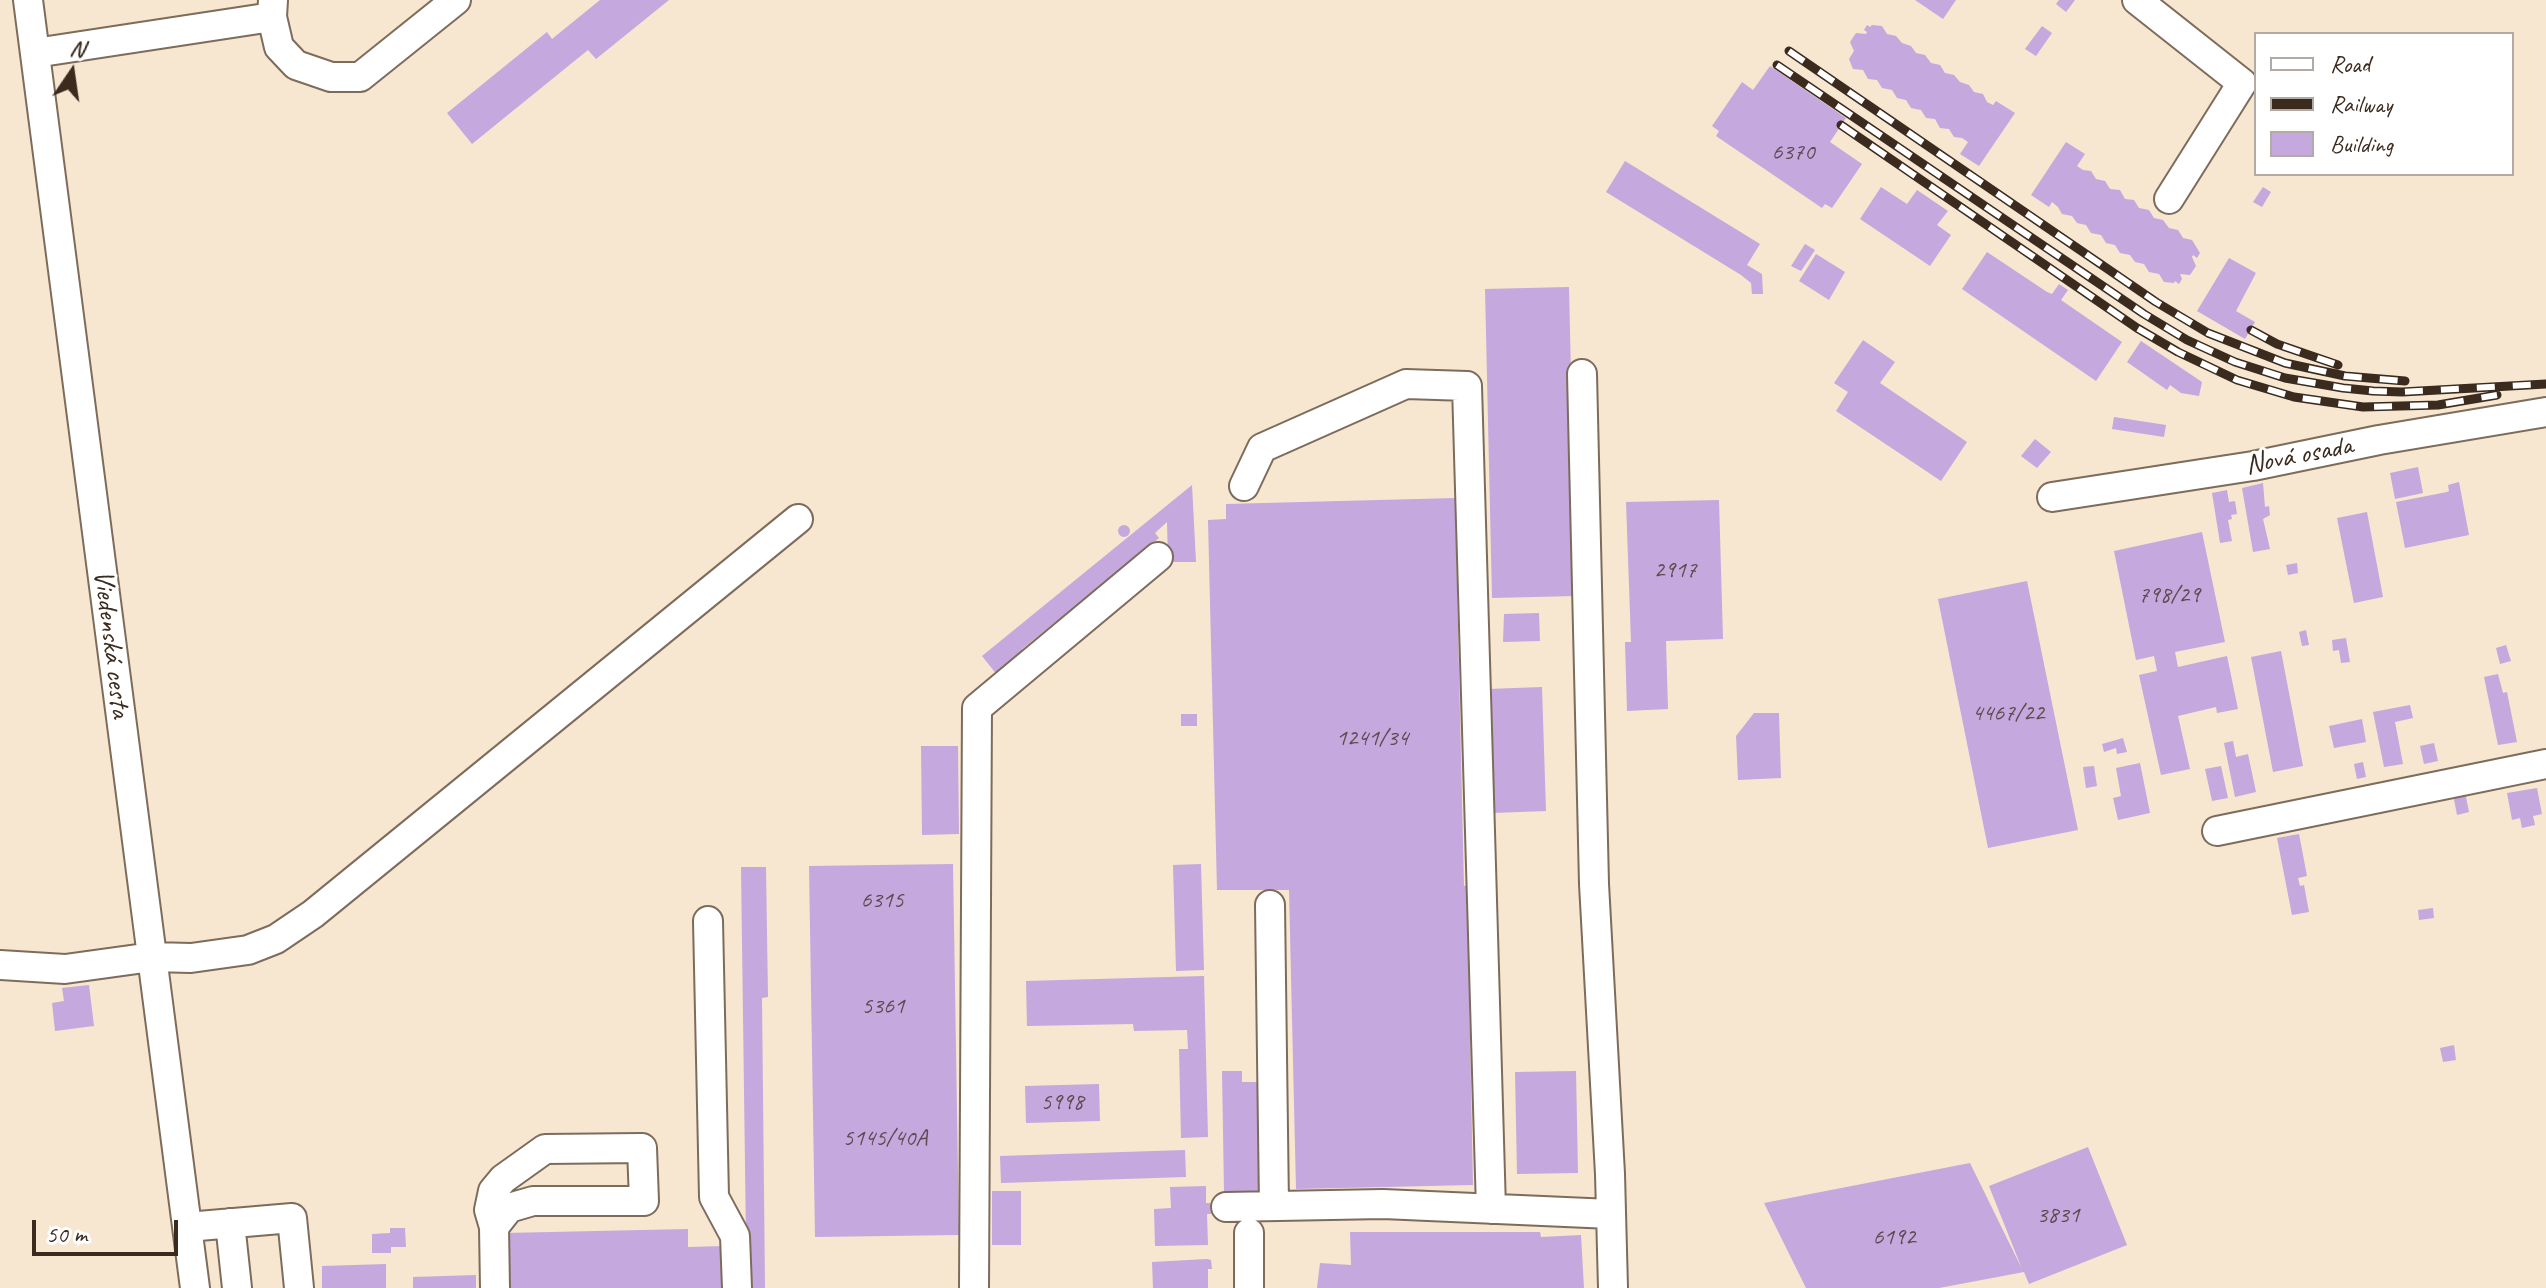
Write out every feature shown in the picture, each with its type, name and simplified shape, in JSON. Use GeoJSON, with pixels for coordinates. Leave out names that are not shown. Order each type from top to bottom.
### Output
{"type":"FeatureCollection","features":[{"type":"Feature","properties":{"kind":"street","name":"Viedenská cesta"},"geometry":{"type":"LineString","coordinates":[[28,0],[195,1288]]}},
{"type":"Feature","properties":{"kind":"street"},"geometry":{"type":"LineString","coordinates":[[35,53],[273,8],[279,47],[296,65],[331,77],[360,77],[456,0]]}},
{"type":"Feature","properties":{"kind":"street"},"geometry":{"type":"LineString","coordinates":[[2137,0],[2242,83],[2169,199]]}},
{"type":"Feature","properties":{"kind":"street"},"geometry":{"type":"LineString","coordinates":[[1582,374],[1594,884],[1613,1288]]}},
{"type":"Feature","properties":{"kind":"street"},"geometry":{"type":"LineString","coordinates":[[1244,486],[1262,448],[1406,384],[1467,386],[1491,1209]]}},
{"type":"Feature","properties":{"kind":"street","name":"Nová osada"},"geometry":{"type":"LineString","coordinates":[[2052,497],[2253,466],[2379,440],[2546,412]]}},
{"type":"Feature","properties":{"kind":"street"},"geometry":{"type":"LineString","coordinates":[[0,965],[65,969],[152,957],[191,958],[248,950],[276,939],[313,914],[798,519]]}},
{"type":"Feature","properties":{"kind":"street"},"geometry":{"type":"LineString","coordinates":[[974,1288],[977,708],[1158,557]]}},
{"type":"Feature","properties":{"kind":"street"},"geometry":{"type":"LineString","coordinates":[[2217,831],[2546,764]]}},
{"type":"Feature","properties":{"kind":"street"},"geometry":{"type":"LineString","coordinates":[[1270,905],[1274,1206]]}},
{"type":"Feature","properties":{"kind":"street"},"geometry":{"type":"LineString","coordinates":[[708,921],[714,1197],[735,1236],[737,1288]]}},
{"type":"Feature","properties":{"kind":"street"},"geometry":{"type":"LineString","coordinates":[[494,1227],[509,1208],[533,1201],[644,1201],[642,1148],[545,1149],[503,1179],[493,1191],[489,1210],[494,1227],[495,1288]]}},
{"type":"Feature","properties":{"kind":"street"},"geometry":{"type":"LineString","coordinates":[[1226,1207],[1383,1204],[1611,1214]]}},
{"type":"Feature","properties":{"kind":"street"},"geometry":{"type":"LineString","coordinates":[[187,1227],[292,1218],[299,1288]]}},
{"type":"Feature","properties":{"kind":"street"},"geometry":{"type":"LineString","coordinates":[[230,1223],[237,1288]]}},
{"type":"Feature","properties":{"kind":"street"},"geometry":{"type":"LineString","coordinates":[[1249,1233],[1249,1288]]}},
{"type":"Feature","properties":{"kind":"building"},"geometry":{"type":"Polygon","coordinates":[[[600,0],[669,0],[596,59],[588,50],[472,144],[447,113],[547,32],[552,39],[600,0]]]}},
{"type":"Feature","properties":{"kind":"building"},"geometry":{"type":"Polygon","coordinates":[[[1915,0],[1956,0],[1943,19],[1915,0]]]}},
{"type":"Feature","properties":{"kind":"building"},"geometry":{"type":"Polygon","coordinates":[[[2059,0],[2075,0],[2066,12],[2056,4],[2059,0]]]}},
{"type":"Feature","properties":{"kind":"building"},"geometry":{"type":"Polygon","coordinates":[[[1867,25],[1882,26],[1887,34],[1896,36],[1916,53],[1925,55],[1931,63],[1940,65],[1945,73],[1954,75],[1974,92],[1983,94],[1987,102],[1993,105],[1996,101],[2015,113],[1979,166],[1960,154],[1968,142],[1954,137],[1949,129],[1940,128],[1935,119],[1926,118],[1921,110],[1911,108],[1892,90],[1882,88],[1877,80],[1868,79],[1863,70],[1853,69],[1849,59],[1854,51],[1850,42],[1856,33],[1866,34],[1864,30],[1867,25]]]}},
{"type":"Feature","properties":{"kind":"building"},"geometry":{"type":"Polygon","coordinates":[[[2042,26],[2052,33],[2036,56],[2025,49],[2042,26]]]}},
{"type":"Feature","properties":{"kind":"building"},"geometry":{"type":"Polygon","coordinates":[[[1770,66],[1846,118],[1830,142],[1862,164],[1832,208],[1825,204],[1822,208],[1716,136],[1719,131],[1712,126],[1742,82],[1753,90],[1770,66]]]}},
{"type":"Feature","properties":{"kind":"building"},"geometry":{"type":"Polygon","coordinates":[[[2066,142],[2085,154],[2077,166],[2091,171],[2110,189],[2120,190],[2125,199],[2134,200],[2139,208],[2149,210],[2154,218],[2178,230],[2183,238],[2192,240],[2200,253],[2197,258],[2192,257],[2196,266],[2190,275],[2180,274],[2182,279],[2179,284],[2175,281],[2164,282],[2159,274],[2149,272],[2144,264],[2120,253],[2115,245],[2106,243],[2101,235],[2091,233],[2086,225],[2062,214],[2052,202],[2049,207],[2031,195],[2066,142]]]}},
{"type":"Feature","properties":{"kind":"building"},"geometry":{"type":"Polygon","coordinates":[[[1625,161],[1760,244],[1747,265],[1762,274],[1763,294],[1752,294],[1751,283],[1741,275],[1606,192],[1625,161]]]}},
{"type":"Feature","properties":{"kind":"building"},"geometry":{"type":"Polygon","coordinates":[[[1881,187],[1907,204],[1917,190],[1948,211],[1937,225],[1951,235],[1930,266],[1860,219],[1881,187]]]}},
{"type":"Feature","properties":{"kind":"building"},"geometry":{"type":"Polygon","coordinates":[[[2263,187],[2271,192],[2262,207],[2253,202],[2263,187]]]}},
{"type":"Feature","properties":{"kind":"building"},"geometry":{"type":"Polygon","coordinates":[[[1805,244],[1815,250],[1801,271],[1791,266],[1805,244]]]}},
{"type":"Feature","properties":{"kind":"building"},"geometry":{"type":"Polygon","coordinates":[[[1987,252],[2047,292],[2052,294],[2059,284],[2068,290],[2061,300],[2122,342],[2096,381],[1962,289],[1987,252]]]}},
{"type":"Feature","properties":{"kind":"building"},"geometry":{"type":"Polygon","coordinates":[[[1816,254],[1845,272],[1829,300],[1799,281],[1816,254]]]}},
{"type":"Feature","properties":{"kind":"building"},"geometry":{"type":"Polygon","coordinates":[[[2229,258],[2256,273],[2236,311],[2255,322],[2245,339],[2197,311],[2229,258]]]}},
{"type":"Feature","properties":{"kind":"building"},"geometry":{"type":"Polygon","coordinates":[[[1569,287],[1576,596],[1492,598],[1485,289],[1569,287]]]}},
{"type":"Feature","properties":{"kind":"building"},"geometry":{"type":"Polygon","coordinates":[[[1863,340],[1895,362],[1880,383],[1967,442],[1941,481],[1836,411],[1848,392],[1834,383],[1863,340]]]}},
{"type":"Feature","properties":{"kind":"building"},"geometry":{"type":"Polygon","coordinates":[[[2141,341],[2202,382],[2199,396],[2181,393],[2170,385],[2167,390],[2127,362],[2141,341]]]}},
{"type":"Feature","properties":{"kind":"building"},"geometry":{"type":"Polygon","coordinates":[[[2114,417],[2166,425],[2164,437],[2112,429],[2114,417]]]}},
{"type":"Feature","properties":{"kind":"building"},"geometry":{"type":"Polygon","coordinates":[[[2035,439],[2051,452],[2037,468],[2021,456],[2035,439]]]}},
{"type":"Feature","properties":{"kind":"building"},"geometry":{"type":"Polygon","coordinates":[[[2418,467],[2423,493],[2395,499],[2390,473],[2418,467]]]}},
{"type":"Feature","properties":{"kind":"building"},"geometry":{"type":"Polygon","coordinates":[[[2459,482],[2469,535],[2405,548],[2396,502],[2447,492],[2448,485],[2459,482]]]}},
{"type":"Feature","properties":{"kind":"building"},"geometry":{"type":"Polygon","coordinates":[[[2263,483],[2265,507],[2269,506],[2270,515],[2263,519],[2270,549],[2253,552],[2242,488],[2263,483]]]}},
{"type":"Feature","properties":{"kind":"building"},"geometry":{"type":"Polygon","coordinates":[[[1192,485],[1196,562],[1168,562],[1167,522],[1155,533],[1159,538],[1022,649],[1026,654],[998,676],[982,656],[1192,485]]]}},
{"type":"Feature","properties":{"kind":"building"},"geometry":{"type":"Polygon","coordinates":[[[2227,490],[2229,502],[2235,501],[2237,514],[2231,515],[2232,519],[2228,520],[2232,541],[2220,543],[2212,493],[2227,490]]]}},
{"type":"Feature","properties":{"kind":"building"},"geometry":{"type":"Polygon","coordinates":[[[1455,498],[1473,1185],[1296,1189],[1289,890],[1217,890],[1208,520],[1226,519],[1226,504],[1455,498]]]}},
{"type":"Feature","properties":{"kind":"building"},"geometry":{"type":"Polygon","coordinates":[[[1719,500],[1723,639],[1666,641],[1668,709],[1627,711],[1625,642],[1631,642],[1626,502],[1719,500]]]}},
{"type":"Feature","properties":{"kind":"building"},"geometry":{"type":"Polygon","coordinates":[[[2367,512],[2383,597],[2354,603],[2337,518],[2367,512]]]}},
{"type":"Feature","properties":{"kind":"building"},"geometry":{"type":"Polygon","coordinates":[[[1119,526],[1129,526],[1129,536],[1119,536],[1119,526]]]}},
{"type":"Feature","properties":{"kind":"building"},"geometry":{"type":"Polygon","coordinates":[[[2202,532],[2225,642],[2175,652],[2178,667],[2227,656],[2238,709],[2217,713],[2216,707],[2178,716],[2190,769],[2161,775],[2139,675],[2157,671],[2154,656],[2136,660],[2114,551],[2202,532]]]}},
{"type":"Feature","properties":{"kind":"building"},"geometry":{"type":"Polygon","coordinates":[[[2297,563],[2298,573],[2288,575],[2286,565],[2297,563]]]}},
{"type":"Feature","properties":{"kind":"building"},"geometry":{"type":"Polygon","coordinates":[[[2027,581],[2078,830],[1988,848],[1938,599],[2027,581]]]}},
{"type":"Feature","properties":{"kind":"building"},"geometry":{"type":"Polygon","coordinates":[[[1539,613],[1540,641],[1503,642],[1504,614],[1539,613]]]}},
{"type":"Feature","properties":{"kind":"building"},"geometry":{"type":"Polygon","coordinates":[[[2306,630],[2309,645],[2302,646],[2299,632],[2306,630]]]}},
{"type":"Feature","properties":{"kind":"building"},"geometry":{"type":"Polygon","coordinates":[[[2346,638],[2350,662],[2341,663],[2339,650],[2333,651],[2332,640],[2346,638]]]}},
{"type":"Feature","properties":{"kind":"building"},"geometry":{"type":"Polygon","coordinates":[[[2506,645],[2511,661],[2500,664],[2496,648],[2506,645]]]}},
{"type":"Feature","properties":{"kind":"building"},"geometry":{"type":"Polygon","coordinates":[[[2281,651],[2303,766],[2273,772],[2251,657],[2281,651]]]}},
{"type":"Feature","properties":{"kind":"building"},"geometry":{"type":"Polygon","coordinates":[[[2498,674],[2503,693],[2507,692],[2517,742],[2498,745],[2484,677],[2498,674]]]}},
{"type":"Feature","properties":{"kind":"building"},"geometry":{"type":"Polygon","coordinates":[[[1542,687],[1546,811],[1493,813],[1488,689],[1542,687]]]}},
{"type":"Feature","properties":{"kind":"building"},"geometry":{"type":"Polygon","coordinates":[[[2410,705],[2413,718],[2395,722],[2403,764],[2384,767],[2373,712],[2410,705]]]}},
{"type":"Feature","properties":{"kind":"building"},"geometry":{"type":"Polygon","coordinates":[[[1754,713],[1779,713],[1781,778],[1738,780],[1736,736],[1754,713]]]}},
{"type":"Feature","properties":{"kind":"building"},"geometry":{"type":"Polygon","coordinates":[[[1181,714],[1197,714],[1197,726],[1181,726],[1181,714]]]}},
{"type":"Feature","properties":{"kind":"building"},"geometry":{"type":"Polygon","coordinates":[[[2362,719],[2366,742],[2334,748],[2329,726],[2362,719]]]}},
{"type":"Feature","properties":{"kind":"building"},"geometry":{"type":"Polygon","coordinates":[[[2123,738],[2127,752],[2117,754],[2116,748],[2104,752],[2102,744],[2123,738]]]}},
{"type":"Feature","properties":{"kind":"building"},"geometry":{"type":"Polygon","coordinates":[[[2233,741],[2236,757],[2248,754],[2256,792],[2235,797],[2224,743],[2233,741]]]}},
{"type":"Feature","properties":{"kind":"building"},"geometry":{"type":"Polygon","coordinates":[[[2434,743],[2438,761],[2424,764],[2420,746],[2434,743]]]}},
{"type":"Feature","properties":{"kind":"building"},"geometry":{"type":"Polygon","coordinates":[[[921,746],[958,746],[959,834],[922,835],[921,746]]]}},
{"type":"Feature","properties":{"kind":"building"},"geometry":{"type":"Polygon","coordinates":[[[2363,762],[2366,777],[2357,779],[2354,764],[2363,762]]]}},
{"type":"Feature","properties":{"kind":"building"},"geometry":{"type":"Polygon","coordinates":[[[2140,763],[2150,813],[2118,820],[2113,798],[2121,796],[2116,768],[2140,763]]]}},
{"type":"Feature","properties":{"kind":"building"},"geometry":{"type":"Polygon","coordinates":[[[2094,766],[2097,786],[2086,788],[2083,767],[2094,766]]]}},
{"type":"Feature","properties":{"kind":"building"},"geometry":{"type":"Polygon","coordinates":[[[2221,766],[2228,798],[2212,801],[2205,769],[2221,766]]]}},
{"type":"Feature","properties":{"kind":"building"},"geometry":{"type":"Polygon","coordinates":[[[2537,788],[2542,814],[2533,816],[2535,825],[2522,828],[2520,818],[2512,820],[2507,793],[2537,788]]]}},
{"type":"Feature","properties":{"kind":"building"},"geometry":{"type":"Polygon","coordinates":[[[2465,792],[2469,812],[2457,815],[2453,794],[2465,792]]]}},
{"type":"Feature","properties":{"kind":"building"},"geometry":{"type":"Polygon","coordinates":[[[2299,834],[2307,876],[2298,878],[2300,886],[2304,885],[2309,912],[2292,915],[2277,838],[2299,834]]]}},
{"type":"Feature","properties":{"kind":"building"},"geometry":{"type":"Polygon","coordinates":[[[953,864],[959,1235],[815,1237],[809,866],[953,864]]]}},
{"type":"Feature","properties":{"kind":"building"},"geometry":{"type":"Polygon","coordinates":[[[1201,864],[1204,970],[1176,971],[1173,865],[1201,864]]]}},
{"type":"Feature","properties":{"kind":"building"},"geometry":{"type":"Polygon","coordinates":[[[741,867],[766,867],[768,997],[762,998],[765,1288],[744,1288],[741,867]]]}},
{"type":"Feature","properties":{"kind":"building"},"geometry":{"type":"Polygon","coordinates":[[[2433,908],[2434,918],[2419,920],[2418,910],[2433,908]]]}},
{"type":"Feature","properties":{"kind":"building"},"geometry":{"type":"Polygon","coordinates":[[[1204,976],[1208,1137],[1181,1138],[1179,1049],[1188,1049],[1187,1030],[1134,1031],[1133,1024],[1027,1026],[1026,981],[1204,976]]]}},
{"type":"Feature","properties":{"kind":"building"},"geometry":{"type":"Polygon","coordinates":[[[89,985],[94,1026],[55,1031],[52,1003],[64,1001],[62,988],[89,985]]]}},
{"type":"Feature","properties":{"kind":"building"},"geometry":{"type":"Polygon","coordinates":[[[2454,1045],[2456,1060],[2443,1062],[2440,1048],[2454,1045]]]}},
{"type":"Feature","properties":{"kind":"building"},"geometry":{"type":"Polygon","coordinates":[[[1222,1071],[1242,1071],[1242,1082],[1258,1082],[1260,1191],[1224,1192],[1222,1071]]]}},
{"type":"Feature","properties":{"kind":"building"},"geometry":{"type":"Polygon","coordinates":[[[1576,1071],[1578,1173],[1517,1174],[1515,1072],[1576,1071]]]}},
{"type":"Feature","properties":{"kind":"building"},"geometry":{"type":"Polygon","coordinates":[[[1099,1084],[1100,1121],[1026,1123],[1025,1086],[1099,1084]]]}},
{"type":"Feature","properties":{"kind":"building"},"geometry":{"type":"Polygon","coordinates":[[[2088,1147],[2127,1245],[2029,1284],[2024,1272],[1939,1288],[1806,1288],[1764,1203],[1970,1163],[2022,1269],[1989,1186],[2088,1147]]]}},
{"type":"Feature","properties":{"kind":"building"},"geometry":{"type":"Polygon","coordinates":[[[1185,1150],[1186,1177],[1001,1183],[1000,1156],[1185,1150]]]}},
{"type":"Feature","properties":{"kind":"building"},"geometry":{"type":"Polygon","coordinates":[[[1206,1186],[1206,1203],[1210,1203],[1211,1214],[1207,1214],[1208,1245],[1155,1246],[1154,1209],[1171,1208],[1170,1187],[1206,1186]]]}},
{"type":"Feature","properties":{"kind":"building"},"geometry":{"type":"Polygon","coordinates":[[[992,1191],[1021,1191],[1021,1245],[992,1245],[992,1191]]]}},
{"type":"Feature","properties":{"kind":"building"},"geometry":{"type":"Polygon","coordinates":[[[390,1228],[405,1228],[406,1247],[391,1247],[391,1253],[372,1253],[372,1234],[390,1233],[390,1228]]]}},
{"type":"Feature","properties":{"kind":"building"},"geometry":{"type":"Polygon","coordinates":[[[688,1229],[688,1247],[724,1246],[725,1288],[506,1288],[505,1233],[688,1229]]]}},
{"type":"Feature","properties":{"kind":"building"},"geometry":{"type":"Polygon","coordinates":[[[1350,1232],[1540,1232],[1541,1237],[1581,1235],[1584,1288],[1317,1288],[1320,1263],[1351,1265],[1350,1232]]]}},
{"type":"Feature","properties":{"kind":"building"},"geometry":{"type":"Polygon","coordinates":[[[1211,1260],[1212,1269],[1208,1269],[1208,1288],[1153,1288],[1152,1262],[1211,1260]]]}},
{"type":"Feature","properties":{"kind":"building"},"geometry":{"type":"Polygon","coordinates":[[[386,1264],[386,1288],[322,1288],[322,1266],[386,1264]]]}},
{"type":"Feature","properties":{"kind":"building"},"geometry":{"type":"Polygon","coordinates":[[[476,1275],[476,1288],[413,1288],[413,1277],[476,1275]]]}},
{"type":"Feature","properties":{"kind":"railway"},"geometry":{"type":"LineString","coordinates":[[1789,51],[2156,302],[2208,333],[2285,363],[2345,376],[2405,381]]}},
{"type":"Feature","properties":{"kind":"railway"},"geometry":{"type":"LineString","coordinates":[[1777,65],[2144,314],[2187,340],[2235,362],[2285,378],[2373,391],[2546,384]]}},
{"type":"Feature","properties":{"kind":"railway"},"geometry":{"type":"LineString","coordinates":[[1841,125],[2137,328],[2237,380],[2294,397],[2363,407],[2438,405],[2497,395]]}},
{"type":"Feature","properties":{"kind":"railway"},"geometry":{"type":"LineString","coordinates":[[2251,330],[2277,344],[2338,365]]}}]}
